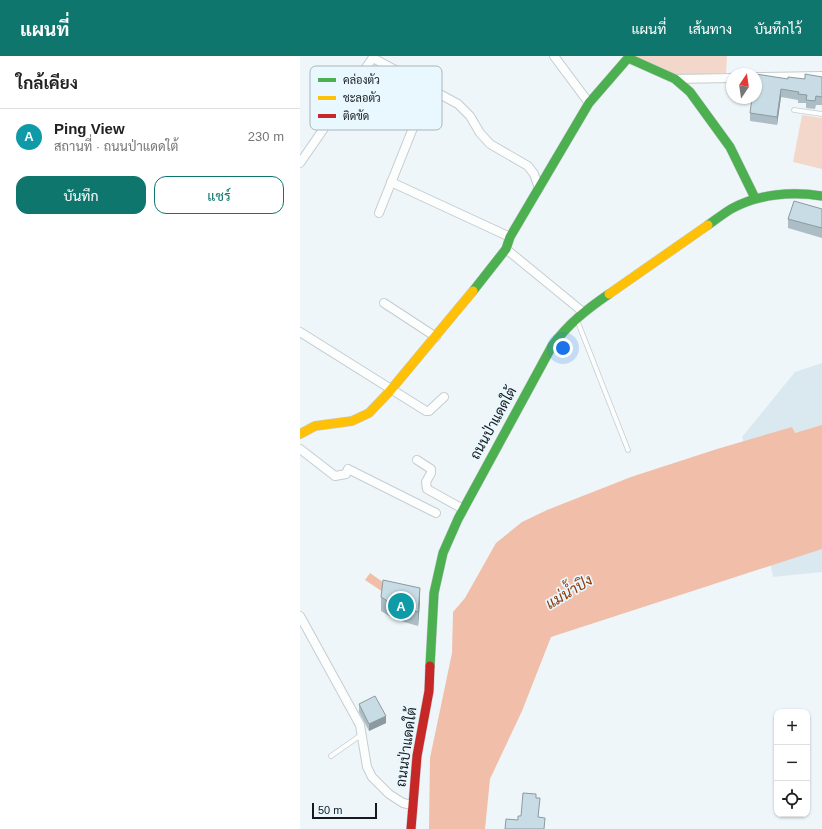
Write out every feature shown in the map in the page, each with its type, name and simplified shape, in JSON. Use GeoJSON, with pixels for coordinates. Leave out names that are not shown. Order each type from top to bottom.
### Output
{"type":"FeatureCollection","features":[{"type":"Feature","properties":{"kind":"street"},"geometry":{"type":"LineString","coordinates":[[554,56],[589,103]]}},
{"type":"Feature","properties":{"kind":"street"},"geometry":{"type":"LineString","coordinates":[[368,66],[374,57],[390,66]]}},
{"type":"Feature","properties":{"kind":"street"},"geometry":{"type":"LineString","coordinates":[[300,434],[312,427],[351,422],[368,415],[436,338],[506,249],[510,237],[589,103],[628,58],[675,79],[690,92],[721,133],[755,198]]}},
{"type":"Feature","properties":{"kind":"street"},"geometry":{"type":"LineString","coordinates":[[762,77],[822,76]]}},
{"type":"Feature","properties":{"kind":"street"},"geometry":{"type":"LineString","coordinates":[[675,79],[726,78]]}},
{"type":"Feature","properties":{"kind":"street"},"geometry":{"type":"LineString","coordinates":[[442,95],[458,104],[470,116],[480,133],[490,144],[528,166],[534,174],[539,188]]}},
{"type":"Feature","properties":{"kind":"street"},"geometry":{"type":"LineString","coordinates":[[300,163],[323,130]]}},
{"type":"Feature","properties":{"kind":"street"},"geometry":{"type":"LineString","coordinates":[[379,213],[412,130]]}},
{"type":"Feature","properties":{"kind":"street"},"geometry":{"type":"LineString","coordinates":[[391,182],[510,237]]}},
{"type":"Feature","properties":{"kind":"street","name":"ถนนป่าแดดใต้"},"geometry":{"type":"LineString","coordinates":[[411,829],[417,756],[429,691],[434,593],[443,553],[463,509],[552,346],[562,332],[580,315],[720,216],[755,198],[806,193],[822,196]]}},
{"type":"Feature","properties":{"kind":"street"},"geometry":{"type":"LineString","coordinates":[[506,249],[580,315]]}},
{"type":"Feature","properties":{"kind":"street"},"geometry":{"type":"LineString","coordinates":[[384,303],[436,338]]}},
{"type":"Feature","properties":{"kind":"street"},"geometry":{"type":"LineString","coordinates":[[300,332],[392,388],[426,411],[433,409],[444,397]]}},
{"type":"Feature","properties":{"kind":"street"},"geometry":{"type":"LineString","coordinates":[[300,449],[335,476],[346,474],[348,469],[436,513]]}},
{"type":"Feature","properties":{"kind":"street"},"geometry":{"type":"LineString","coordinates":[[417,460],[431,469],[431,473],[425,483],[427,489],[463,509]]}},
{"type":"Feature","properties":{"kind":"street"},"geometry":{"type":"LineString","coordinates":[[300,616],[360,725],[367,767],[372,777],[389,794],[403,803],[412,805]]}},
{"type":"Feature","properties":{"kind":"lane"},"geometry":{"type":"LineString","coordinates":[[794,110],[822,114]]}},
{"type":"Feature","properties":{"kind":"lane"},"geometry":{"type":"LineString","coordinates":[[580,315],[628,450]]}},
{"type":"Feature","properties":{"kind":"lane"},"geometry":{"type":"LineString","coordinates":[[331,756],[362,735]]}},
{"type":"Feature","properties":{"kind":"shaded area"},"geometry":{"type":"Polygon","coordinates":[[[633,56],[727,56],[726,73],[677,76],[633,56]]]}},
{"type":"Feature","properties":{"kind":"shaded area"},"geometry":{"type":"Polygon","coordinates":[[[802,115],[822,118],[822,169],[793,162],[802,115]]]}},
{"type":"Feature","properties":{"kind":"shaded area"},"geometry":{"type":"Polygon","coordinates":[[[822,363],[822,572],[773,577],[753,473],[742,437],[795,372],[822,363]]]}},
{"type":"Feature","properties":{"kind":"water","name":"แม่น้ำปิง"},"geometry":{"type":"Polygon","coordinates":[[[822,425],[822,549],[551,637],[522,711],[490,779],[485,829],[429,829],[430,758],[452,653],[453,612],[465,598],[496,543],[522,522],[547,510],[631,477],[717,449],[792,427],[795,433],[822,425]]]}},
{"type":"Feature","properties":{"kind":"water"},"geometry":{"type":"Polygon","coordinates":[[[370,573],[387,585],[383,592],[365,580],[370,573]]]}},
{"type":"Feature","properties":{"kind":"building"},"geometry":{"type":"Polygon","coordinates":[[[805,74],[822,77],[822,97],[816,96],[815,101],[806,100],[807,95],[798,94],[799,92],[781,89],[777,117],[750,113],[751,104],[762,104],[762,75],[788,79],[788,77],[805,79],[805,74]]]}},
{"type":"Feature","properties":{"kind":"building"},"geometry":{"type":"Polygon","coordinates":[[[794,201],[822,209],[822,228],[788,219],[794,201]]]}},
{"type":"Feature","properties":{"kind":"building"},"geometry":{"type":"Polygon","coordinates":[[[383,580],[420,588],[418,612],[394,605],[381,597],[383,580]]]}},
{"type":"Feature","properties":{"kind":"building"},"geometry":{"type":"Polygon","coordinates":[[[375,696],[386,716],[369,724],[359,704],[375,696]]]}},
{"type":"Feature","properties":{"kind":"building"},"geometry":{"type":"Polygon","coordinates":[[[523,793],[536,794],[536,798],[540,798],[538,817],[545,818],[544,829],[505,829],[506,819],[518,820],[518,816],[521,816],[523,793]]]}},
{"type":"Feature","properties":{"kind":"traffic: fast"},"geometry":{"type":"LineString","coordinates":[[473,291],[506,249],[510,237],[589,103],[628,58],[675,79],[690,92],[730,147],[755,198]]}},
{"type":"Feature","properties":{"kind":"traffic: fast"},"geometry":{"type":"LineString","coordinates":[[708,225],[731,209],[752,200],[787,194],[822,196]]}},
{"type":"Feature","properties":{"kind":"traffic: fast"},"geometry":{"type":"LineString","coordinates":[[430,666],[434,593],[443,553],[458,519],[552,346],[578,317],[609,294]]}},
{"type":"Feature","properties":{"kind":"traffic: slow"},"geometry":{"type":"LineString","coordinates":[[609,294],[708,225]]}},
{"type":"Feature","properties":{"kind":"traffic: slow"},"geometry":{"type":"LineString","coordinates":[[300,434],[315,426],[352,421],[369,413],[389,392],[473,291]]}},
{"type":"Feature","properties":{"kind":"traffic: jam"},"geometry":{"type":"LineString","coordinates":[[411,829],[417,756],[429,691],[430,666]]}},
{"type":"Feature","properties":{"kind":"place","name":"Ping View"},"geometry":{"type":"Point","coordinates":[401,606]}}]}
